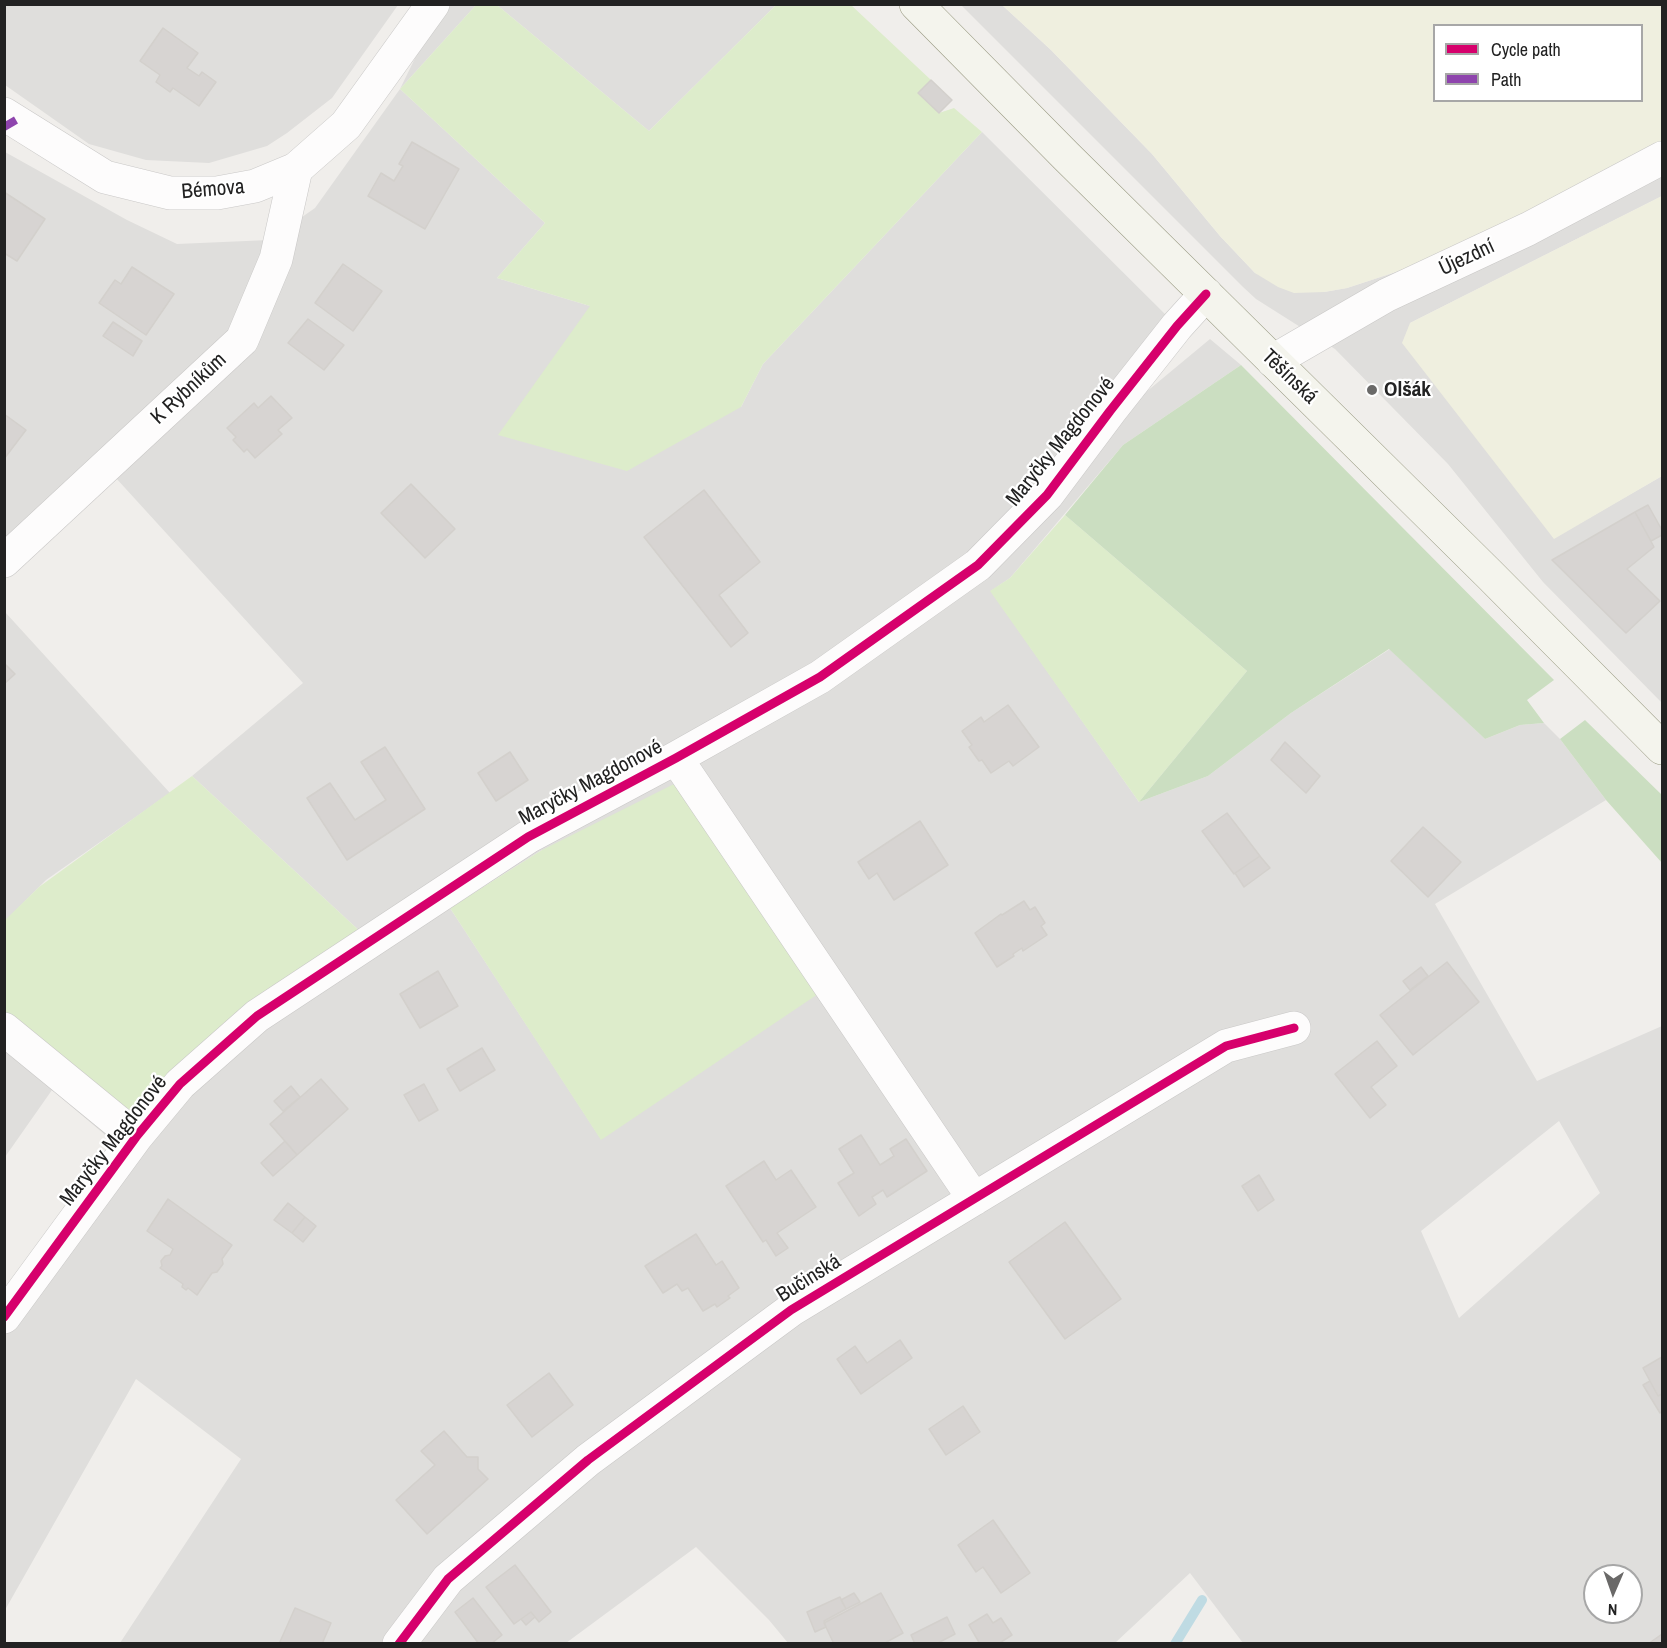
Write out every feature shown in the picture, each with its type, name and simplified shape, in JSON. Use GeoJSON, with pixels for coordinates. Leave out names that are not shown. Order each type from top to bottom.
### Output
{"type":"FeatureCollection","features":[{"type":"Feature","properties":{"kind":"main road","name":"Těšínská"},"geometry":{"type":"LineString","coordinates":[[916,4],[1662,748]]}},
{"type":"Feature","properties":{"kind":"street","name":"Bémova"},"geometry":{"type":"LineString","coordinates":[[4,114],[105,177],[170,193],[218,193],[255,186],[296,169],[346,125],[433,4]]}},
{"type":"Feature","properties":{"kind":"street","name":"Újezdní"},"geometry":{"type":"LineString","coordinates":[[1273,361],[1387,295],[1528,229],[1662,158]]}},
{"type":"Feature","properties":{"kind":"street","name":"K Rybníkům"},"geometry":{"type":"LineString","coordinates":[[4,561],[242,340],[276,259],[296,169]]}},
{"type":"Feature","properties":{"kind":"street","name":"Maryčky Magdonové"},"geometry":{"type":"LineString","coordinates":[[4,1317],[136,1137],[180,1084],[257,1016],[528,837],[676,758],[820,677],[978,565],[1047,495],[1177,326],[1206,294]]}},
{"type":"Feature","properties":{"kind":"street"},"geometry":{"type":"LineString","coordinates":[[676,758],[974,1199]]}},
{"type":"Feature","properties":{"kind":"street","name":"Bučinská"},"geometry":{"type":"LineString","coordinates":[[399,1644],[448,1579],[588,1460],[791,1310],[1226,1046],[1294,1028]]}},
{"type":"Feature","properties":{"kind":"street"},"geometry":{"type":"LineString","coordinates":[[4,1029],[136,1137]]}},
{"type":"Feature","properties":{"kind":"shaded area"},"geometry":{"type":"Polygon","coordinates":[[[4,5],[398,5],[332,98],[267,146],[209,163],[146,160],[89,144],[5,85],[4,5]]]}},
{"type":"Feature","properties":{"kind":"shaded area"},"geometry":{"type":"Polygon","coordinates":[[[441,5],[476,5],[400,89],[441,5]]]}},
{"type":"Feature","properties":{"kind":"shaded area"},"geometry":{"type":"Polygon","coordinates":[[[497,5],[776,5],[649,131],[497,5]]]}},
{"type":"Feature","properties":{"kind":"shaded area"},"geometry":{"type":"Polygon","coordinates":[[[961,5],[1002,5],[1051,50],[1152,154],[1220,236],[1255,273],[1324,292],[1347,288],[1417,265],[1662,144],[1662,196],[1410,323],[1554,538],[1662,476],[1662,703],[1543,582],[1448,464],[1335,349],[1256,299],[961,5]]]}},
{"type":"Feature","properties":{"kind":"shaded area"},"geometry":{"type":"Polygon","coordinates":[[[400,89],[545,223],[497,278],[590,306],[741,407],[763,364],[982,132],[1177,326],[1104,427],[1210,339],[1241,365],[1123,445],[1010,578],[991,591],[1139,802],[1208,776],[1291,713],[1390,649],[1485,739],[1520,725],[1544,723],[1560,739],[1606,800],[1435,904],[1537,1081],[1662,1026],[1662,1643],[1243,1643],[1190,1573],[1115,1643],[788,1643],[769,1620],[696,1547],[566,1643],[120,1643],[241,1459],[136,1379],[5,1610],[5,1302],[117,1145],[52,1090],[5,1157],[5,1018],[364,935],[192,776],[303,683],[115,477],[5,578],[5,152],[127,220],[177,244],[269,240],[315,208],[400,89]],[[542,850],[450,908],[601,1139],[542,850]],[[1559,1121],[1421,1231],[1459,1318],[1600,1193],[1559,1121]]]}},
{"type":"Feature","properties":{"kind":"shaded area"},"geometry":{"type":"Polygon","coordinates":[[[5,612],[170,793],[46,880],[5,921],[5,612]]]}},
{"type":"Feature","properties":{"kind":"green space"},"geometry":{"type":"Polygon","coordinates":[[[476,5],[497,5],[649,131],[776,5],[851,5],[931,80],[919,93],[939,113],[954,108],[982,132],[763,364],[741,407],[627,471],[498,435],[590,306],[497,278],[545,223],[400,89],[476,5]]]}},
{"type":"Feature","properties":{"kind":"green space"},"geometry":{"type":"Polygon","coordinates":[[[1002,5],[1662,5],[1662,144],[1500,227],[1417,265],[1347,288],[1324,292],[1294,293],[1278,287],[1255,273],[1220,236],[1152,154],[1051,50],[1002,5]]]}},
{"type":"Feature","properties":{"kind":"green space"},"geometry":{"type":"Polygon","coordinates":[[[1662,196],[1662,476],[1554,539],[1402,343],[1410,323],[1662,196]]]}},
{"type":"Feature","properties":{"kind":"green space"},"geometry":{"type":"Polygon","coordinates":[[[1241,365],[1554,680],[1527,700],[1544,723],[1520,725],[1485,739],[1389,649],[1291,713],[1208,776],[1139,802],[1247,671],[1065,515],[1123,445],[1241,365]]]}},
{"type":"Feature","properties":{"kind":"green space"},"geometry":{"type":"Polygon","coordinates":[[[1065,515],[1247,671],[1139,802],[990,591],[1010,578],[1065,515]]]}},
{"type":"Feature","properties":{"kind":"green space"},"geometry":{"type":"Polygon","coordinates":[[[1585,720],[1662,795],[1662,863],[1606,800],[1560,739],[1585,720]]]}},
{"type":"Feature","properties":{"kind":"green space"},"geometry":{"type":"Polygon","coordinates":[[[192,776],[364,935],[132,1124],[5,1026],[4,921],[39,887],[192,776]]]}},
{"type":"Feature","properties":{"kind":"green space"},"geometry":{"type":"Polygon","coordinates":[[[680,781],[821,992],[601,1140],[450,908],[542,850],[680,781]]]}},
{"type":"Feature","properties":{"kind":"building"},"geometry":{"type":"Polygon","coordinates":[[[163,28],[198,53],[187,68],[199,76],[202,72],[216,82],[199,106],[173,88],[170,92],[156,82],[160,75],[140,61],[163,28]]]}},
{"type":"Feature","properties":{"kind":"building"},"geometry":{"type":"Polygon","coordinates":[[[931,80],[952,100],[939,113],[918,93],[931,80]]]}},
{"type":"Feature","properties":{"kind":"building"},"geometry":{"type":"Polygon","coordinates":[[[412,142],[459,169],[425,229],[368,196],[381,173],[394,181],[403,166],[399,164],[412,142]]]}},
{"type":"Feature","properties":{"kind":"building"},"geometry":{"type":"Polygon","coordinates":[[[4,192],[45,219],[17,261],[4,253],[4,192]]]}},
{"type":"Feature","properties":{"kind":"building"},"geometry":{"type":"Polygon","coordinates":[[[343,264],[382,291],[353,331],[315,303],[343,264]]]}},
{"type":"Feature","properties":{"kind":"building"},"geometry":{"type":"Polygon","coordinates":[[[132,267],[174,294],[146,335],[99,303],[115,280],[121,284],[132,267]]]}},
{"type":"Feature","properties":{"kind":"building"},"geometry":{"type":"Polygon","coordinates":[[[308,319],[344,345],[324,370],[288,343],[308,319]]]}},
{"type":"Feature","properties":{"kind":"building"},"geometry":{"type":"Polygon","coordinates":[[[113,322],[142,341],[133,356],[103,336],[113,322]]]}},
{"type":"Feature","properties":{"kind":"building"},"geometry":{"type":"Polygon","coordinates":[[[271,396],[292,418],[278,430],[282,434],[255,458],[247,449],[244,452],[233,440],[236,437],[227,428],[254,403],[258,408],[271,396]]]}},
{"type":"Feature","properties":{"kind":"building"},"geometry":{"type":"Polygon","coordinates":[[[4,414],[26,430],[4,459],[4,414]]]}},
{"type":"Feature","properties":{"kind":"building"},"geometry":{"type":"Polygon","coordinates":[[[411,484],[455,529],[425,558],[381,513],[411,484]]]}},
{"type":"Feature","properties":{"kind":"building"},"geometry":{"type":"Polygon","coordinates":[[[704,490],[760,562],[719,595],[748,633],[731,647],[644,537],[704,490]]]}},
{"type":"Feature","properties":{"kind":"building"},"geometry":{"type":"Polygon","coordinates":[[[1648,505],[1662,530],[1662,535],[1651,541],[1635,512],[1648,505]]]}},
{"type":"Feature","properties":{"kind":"building"},"geometry":{"type":"Polygon","coordinates":[[[1635,512],[1654,547],[1627,569],[1660,601],[1626,633],[1552,560],[1635,512]]]}},
{"type":"Feature","properties":{"kind":"building"},"geometry":{"type":"Polygon","coordinates":[[[4,663],[15,674],[4,684],[4,663]]]}},
{"type":"Feature","properties":{"kind":"building"},"geometry":{"type":"Polygon","coordinates":[[[1008,705],[1039,747],[1013,766],[1009,761],[991,773],[969,747],[972,745],[962,731],[981,717],[984,722],[1008,705]]]}},
{"type":"Feature","properties":{"kind":"building"},"geometry":{"type":"Polygon","coordinates":[[[1285,742],[1320,776],[1306,793],[1271,760],[1285,742]]]}},
{"type":"Feature","properties":{"kind":"building"},"geometry":{"type":"Polygon","coordinates":[[[385,747],[425,809],[347,860],[307,798],[330,783],[355,820],[386,800],[361,762],[385,747]]]}},
{"type":"Feature","properties":{"kind":"building"},"geometry":{"type":"Polygon","coordinates":[[[510,752],[528,780],[496,801],[478,773],[510,752]]]}},
{"type":"Feature","properties":{"kind":"building"},"geometry":{"type":"Polygon","coordinates":[[[1227,813],[1260,856],[1234,874],[1202,831],[1227,813]]]}},
{"type":"Feature","properties":{"kind":"building"},"geometry":{"type":"Polygon","coordinates":[[[920,821],[948,865],[894,900],[877,873],[869,879],[858,862],[920,821]]]}},
{"type":"Feature","properties":{"kind":"building"},"geometry":{"type":"Polygon","coordinates":[[[1423,827],[1461,862],[1428,897],[1391,861],[1423,827]]]}},
{"type":"Feature","properties":{"kind":"building"},"geometry":{"type":"Polygon","coordinates":[[[1260,856],[1270,868],[1244,887],[1235,873],[1260,856]]]}},
{"type":"Feature","properties":{"kind":"building"},"geometry":{"type":"Polygon","coordinates":[[[1024,901],[1030,910],[1035,907],[1045,923],[1041,926],[1047,935],[1023,951],[1022,948],[997,967],[975,933],[1024,901]]]}},
{"type":"Feature","properties":{"kind":"building"},"geometry":{"type":"Polygon","coordinates":[[[1447,962],[1479,1002],[1413,1055],[1380,1015],[1447,962]]]}},
{"type":"Feature","properties":{"kind":"building"},"geometry":{"type":"Polygon","coordinates":[[[1421,967],[1428,976],[1410,990],[1403,981],[1421,967]]]}},
{"type":"Feature","properties":{"kind":"building"},"geometry":{"type":"Polygon","coordinates":[[[438,971],[458,1006],[420,1028],[400,994],[438,971]]]}},
{"type":"Feature","properties":{"kind":"building"},"geometry":{"type":"Polygon","coordinates":[[[1377,1041],[1397,1066],[1371,1087],[1386,1105],[1370,1118],[1335,1074],[1377,1041]]]}},
{"type":"Feature","properties":{"kind":"building"},"geometry":{"type":"Polygon","coordinates":[[[482,1048],[495,1070],[460,1091],[447,1069],[482,1048]]]}},
{"type":"Feature","properties":{"kind":"building"},"geometry":{"type":"Polygon","coordinates":[[[321,1079],[348,1109],[297,1155],[270,1124],[321,1079]]]}},
{"type":"Feature","properties":{"kind":"building"},"geometry":{"type":"Polygon","coordinates":[[[424,1084],[438,1110],[419,1121],[404,1095],[424,1084]]]}},
{"type":"Feature","properties":{"kind":"building"},"geometry":{"type":"Polygon","coordinates":[[[291,1086],[300,1097],[283,1111],[274,1101],[291,1086]]]}},
{"type":"Feature","properties":{"kind":"building"},"geometry":{"type":"Polygon","coordinates":[[[861,1135],[880,1165],[894,1156],[890,1149],[906,1139],[927,1171],[887,1197],[883,1190],[872,1197],[876,1204],[859,1216],[838,1183],[854,1173],[839,1149],[861,1135]]]}},
{"type":"Feature","properties":{"kind":"building"},"geometry":{"type":"Polygon","coordinates":[[[285,1141],[297,1155],[273,1176],[261,1163],[285,1141]]]}},
{"type":"Feature","properties":{"kind":"building"},"geometry":{"type":"Polygon","coordinates":[[[764,1161],[776,1180],[791,1170],[816,1207],[777,1233],[788,1248],[776,1256],[766,1240],[763,1242],[726,1186],[764,1161]]]}},
{"type":"Feature","properties":{"kind":"building"},"geometry":{"type":"Polygon","coordinates":[[[1259,1175],[1274,1200],[1258,1211],[1242,1186],[1259,1175]]]}},
{"type":"Feature","properties":{"kind":"building"},"geometry":{"type":"Polygon","coordinates":[[[168,1199],[232,1245],[222,1259],[223,1264],[217,1272],[212,1273],[197,1295],[188,1288],[186,1290],[182,1287],[183,1284],[160,1268],[161,1261],[165,1256],[170,1255],[173,1249],[147,1231],[168,1199]]]}},
{"type":"Feature","properties":{"kind":"building"},"geometry":{"type":"Polygon","coordinates":[[[288,1203],[305,1217],[292,1233],[274,1220],[288,1203]]]}},
{"type":"Feature","properties":{"kind":"building"},"geometry":{"type":"Polygon","coordinates":[[[305,1217],[316,1226],[303,1242],[292,1233],[305,1217]]]}},
{"type":"Feature","properties":{"kind":"building"},"geometry":{"type":"Polygon","coordinates":[[[1065,1222],[1121,1299],[1065,1339],[1009,1262],[1065,1222]]]}},
{"type":"Feature","properties":{"kind":"building"},"geometry":{"type":"Polygon","coordinates":[[[696,1234],[716,1265],[722,1261],[739,1288],[717,1307],[715,1304],[703,1311],[688,1288],[682,1291],[677,1284],[663,1293],[645,1266],[696,1234]]]}},
{"type":"Feature","properties":{"kind":"building"},"geometry":{"type":"Polygon","coordinates":[[[900,1340],[912,1358],[861,1394],[837,1359],[855,1346],[867,1363],[900,1340]]]}},
{"type":"Feature","properties":{"kind":"building"},"geometry":{"type":"Polygon","coordinates":[[[1662,1357],[1662,1394],[1658,1396],[1643,1368],[1662,1357]]]}},
{"type":"Feature","properties":{"kind":"building"},"geometry":{"type":"Polygon","coordinates":[[[549,1373],[573,1405],[532,1437],[507,1405],[549,1373]]]}},
{"type":"Feature","properties":{"kind":"building"},"geometry":{"type":"Polygon","coordinates":[[[1650,1381],[1658,1396],[1662,1394],[1660,1413],[1643,1385],[1650,1381]]]}},
{"type":"Feature","properties":{"kind":"building"},"geometry":{"type":"Polygon","coordinates":[[[963,1406],[980,1432],[946,1455],[929,1429],[963,1406]]]}},
{"type":"Feature","properties":{"kind":"building"},"geometry":{"type":"Polygon","coordinates":[[[444,1431],[467,1457],[478,1457],[478,1469],[488,1479],[427,1534],[396,1500],[435,1465],[421,1451],[444,1431]]]}},
{"type":"Feature","properties":{"kind":"building"},"geometry":{"type":"Polygon","coordinates":[[[993,1520],[1030,1573],[1001,1593],[983,1567],[976,1572],[958,1545],[993,1520]]]}},
{"type":"Feature","properties":{"kind":"building"},"geometry":{"type":"Polygon","coordinates":[[[515,1565],[551,1612],[539,1622],[531,1612],[514,1624],[486,1587],[515,1565]]]}},
{"type":"Feature","properties":{"kind":"building"},"geometry":{"type":"Polygon","coordinates":[[[854,1593],[860,1602],[846,1609],[841,1600],[854,1593]]]}},
{"type":"Feature","properties":{"kind":"building"},"geometry":{"type":"Polygon","coordinates":[[[881,1593],[903,1633],[883,1644],[834,1644],[824,1623],[881,1593]]]}},
{"type":"Feature","properties":{"kind":"building"},"geometry":{"type":"Polygon","coordinates":[[[840,1597],[846,1609],[824,1621],[826,1627],[815,1632],[807,1612],[840,1597]]]}},
{"type":"Feature","properties":{"kind":"building"},"geometry":{"type":"Polygon","coordinates":[[[473,1598],[502,1635],[491,1644],[479,1644],[455,1612],[473,1598]]]}},
{"type":"Feature","properties":{"kind":"building"},"geometry":{"type":"Polygon","coordinates":[[[295,1608],[331,1623],[322,1644],[279,1644],[295,1608]]]}},
{"type":"Feature","properties":{"kind":"building"},"geometry":{"type":"Polygon","coordinates":[[[531,1612],[535,1617],[526,1625],[521,1619],[531,1612]]]}},
{"type":"Feature","properties":{"kind":"building"},"geometry":{"type":"Polygon","coordinates":[[[987,1614],[993,1623],[1001,1618],[1012,1635],[998,1644],[980,1644],[969,1625],[987,1614]]]}},
{"type":"Feature","properties":{"kind":"building"},"geometry":{"type":"Polygon","coordinates":[[[947,1617],[955,1634],[936,1644],[915,1644],[911,1635],[947,1617]]]}},
{"type":"Feature","properties":{"kind":"building"},"geometry":{"type":"Polygon","coordinates":[[[1662,1634],[1662,1644],[1648,1644],[1662,1634]]]}},
{"type":"Feature","properties":{"kind":"waterway"},"geometry":{"type":"LineString","coordinates":[[1175,1644],[1202,1600]]}},
{"type":"Feature","properties":{"kind":"marked path"},"geometry":{"type":"LineString","coordinates":[[4,127],[16,120]]}},
{"type":"Feature","properties":{"kind":"cycle path"},"geometry":{"type":"LineString","coordinates":[[4,1317],[136,1137],[180,1084],[257,1016],[528,837],[676,758],[820,677],[978,565],[1047,495],[1177,326],[1206,294]]}},
{"type":"Feature","properties":{"kind":"cycle path"},"geometry":{"type":"LineString","coordinates":[[399,1644],[448,1579],[588,1460],[791,1310],[1226,1046],[1294,1028]]}},
{"type":"Feature","properties":{"kind":"place","name":"Olšák"},"geometry":{"type":"Point","coordinates":[1372,390]}}]}
